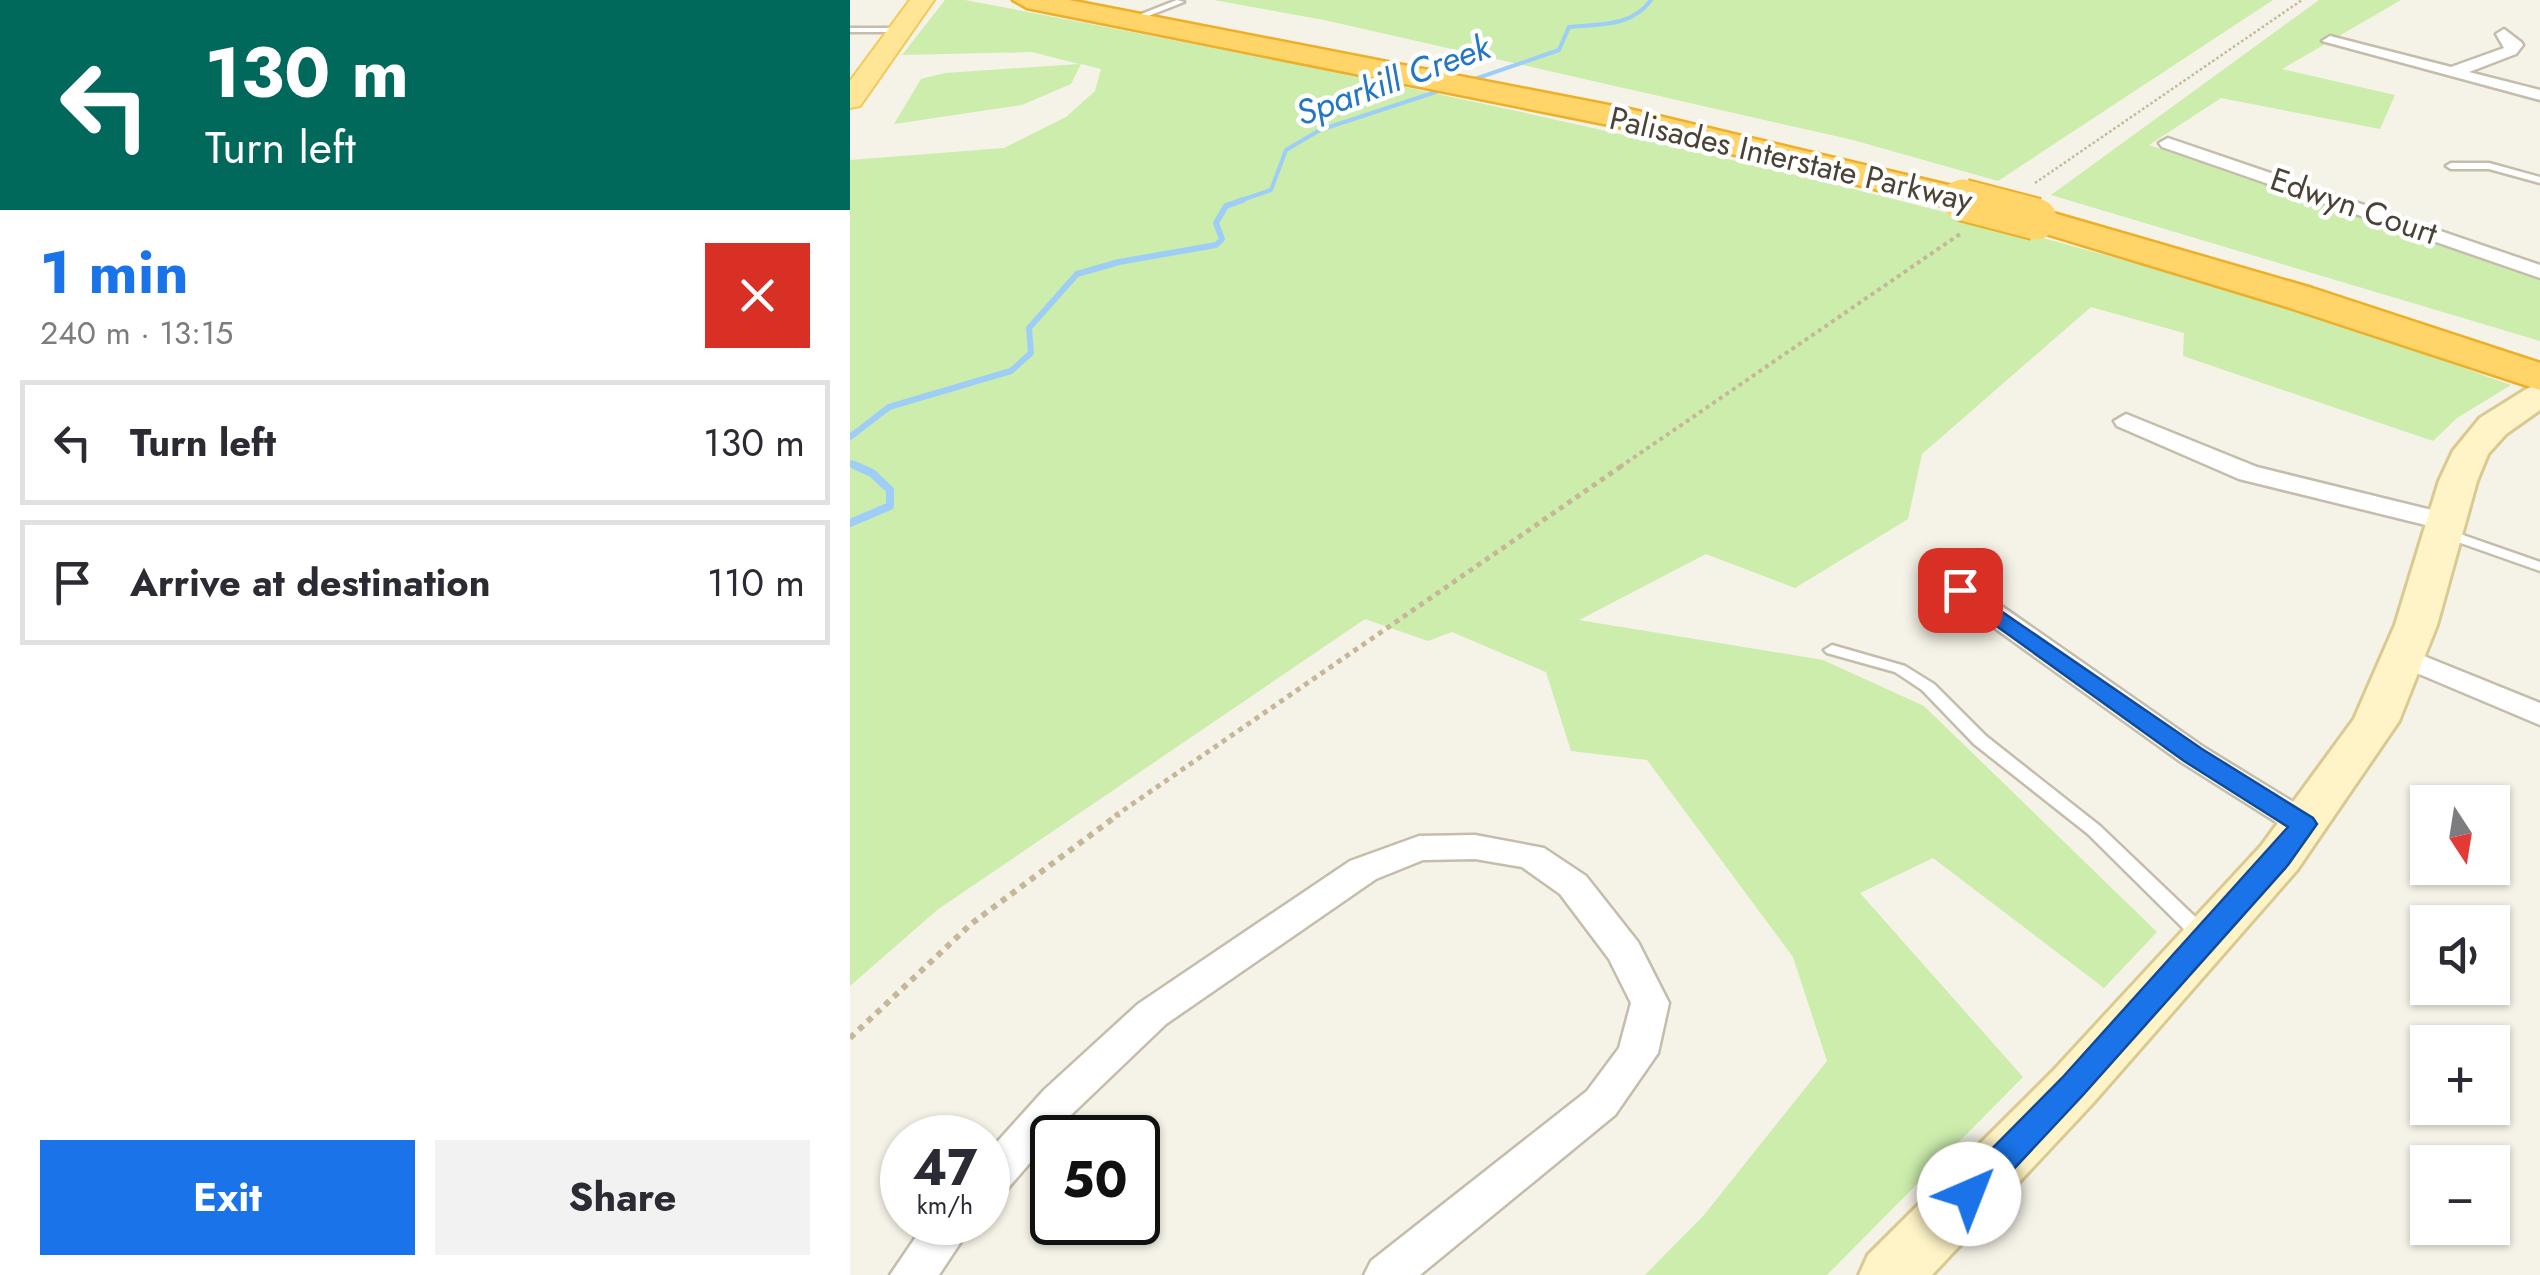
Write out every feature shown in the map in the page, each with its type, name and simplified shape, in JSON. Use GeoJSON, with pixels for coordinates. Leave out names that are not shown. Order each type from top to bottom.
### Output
{"type":"FeatureCollection","features":[{"type":"Feature","properties":{"kind":"highway","name":"Palisades Interstate Parkway"},"geometry":{"type":"LineString","coordinates":[[1027,0],[1612,116],[1966,205],[2040,204],[2540,348]]}},
{"type":"Feature","properties":{"kind":"highway","name":"Palisades Interstate Parkway"},"geometry":{"type":"LineString","coordinates":[[1174,1],[1549,79],[1966,205]]}},
{"type":"Feature","properties":{"kind":"highway","name":"Palisades Interstate Parkway"},"geometry":{"type":"LineString","coordinates":[[2040,204],[2298,297],[2540,377]]}},
{"type":"Feature","properties":{"kind":"main road"},"geometry":{"type":"LineString","coordinates":[[853,92],[922,0]]}},
{"type":"Feature","properties":{"kind":"main road"},"geometry":{"type":"LineString","coordinates":[[1891,1275],[2072,1087],[2304,824],[2376,721],[2404,657],[2471,451],[2520,409]]}},
{"type":"Feature","properties":{"kind":"street"},"geometry":{"type":"LineString","coordinates":[[2456,71],[2510,51],[2515,45],[2504,34]]}},
{"type":"Feature","properties":{"kind":"street"},"geometry":{"type":"LineString","coordinates":[[2330,41],[2540,95]]}},
{"type":"Feature","properties":{"kind":"street","name":"Edwyn Court"},"geometry":{"type":"LineString","coordinates":[[2168,143],[2540,272]]}},
{"type":"Feature","properties":{"kind":"street"},"geometry":{"type":"LineString","coordinates":[[2126,421],[2248,474],[2444,527]]}},
{"type":"Feature","properties":{"kind":"street"},"geometry":{"type":"LineString","coordinates":[[1960,590],[2193,755],[2304,824]]}},
{"type":"Feature","properties":{"kind":"street"},"geometry":{"type":"LineString","coordinates":[[2404,657],[2540,715]]}},
{"type":"Feature","properties":{"kind":"street"},"geometry":{"type":"LineString","coordinates":[[1010,1156],[1058,1102],[1152,1014],[1363,870],[1420,848],[1475,847],[1532,858],[1573,885],[1625,952],[1650,1004],[1638,1053],[1602,1103],[1386,1275]]}},
{"type":"Feature","properties":{"kind":"street"},"geometry":{"type":"LineString","coordinates":[[913,1275],[935,1245]]}},
{"type":"Feature","properties":{"kind":"lane"},"geometry":{"type":"LineString","coordinates":[[1130,20],[1174,1]]}},
{"type":"Feature","properties":{"kind":"lane"},"geometry":{"type":"LineString","coordinates":[[850,30],[900,30]]}},
{"type":"Feature","properties":{"kind":"lane"},"geometry":{"type":"LineString","coordinates":[[2452,166],[2490,166],[2540,180]]}},
{"type":"Feature","properties":{"kind":"lane"},"geometry":{"type":"LineString","coordinates":[[2444,527],[2540,567]]}},
{"type":"Feature","properties":{"kind":"lane"},"geometry":{"type":"LineString","coordinates":[[1832,650],[1900,669],[1928,687],[1980,740],[2094,830],[2206,939]]}},
{"type":"Feature","properties":{"kind":"path"},"geometry":{"type":"LineString","coordinates":[[2040,204],[2302,0]]}},
{"type":"Feature","properties":{"kind":"path"},"geometry":{"type":"LineString","coordinates":[[850,1038],[971,924],[1171,774],[1966,205]]}},
{"type":"Feature","properties":{"kind":"green space"},"geometry":{"type":"Polygon","coordinates":[[[945,0],[965,0],[1303,66],[1808,178],[2141,265],[2306,313],[2511,385],[2457,418],[2433,441],[2183,356],[2184,333],[2091,307],[1922,454],[1908,519],[1795,588],[1706,554],[1579,620],[1823,660],[1924,706],[2157,932],[2104,988],[1933,858],[1860,893],[2023,1077],[1827,1275],[1645,1275],[1704,1215],[1827,1061],[1793,957],[1647,760],[1571,751],[1546,672],[1452,632],[1428,641],[1365,619],[937,910],[850,986],[850,160],[1004,148],[1066,117],[1095,91],[1101,69],[1081,64],[1071,84],[1022,105],[894,124],[921,79],[945,73],[1079,64],[1032,52],[902,55],[945,0]]]}},
{"type":"Feature","properties":{"kind":"green space"},"geometry":{"type":"Polygon","coordinates":[[[1214,0],[2273,0],[1998,181],[1853,140],[1324,20],[1214,0]]]}},
{"type":"Feature","properties":{"kind":"green space"},"geometry":{"type":"Polygon","coordinates":[[[2319,0],[2401,0],[2282,69],[2395,95],[2380,129],[2221,98],[2149,145],[2540,280],[2540,341],[2051,195],[2319,0]]]}},
{"type":"Feature","properties":{"kind":"waterway","name":"Sparkill Creek"},"geometry":{"type":"LineString","coordinates":[[1466,82],[1559,50],[1569,27],[1625,20],[1651,0]]}},
{"type":"Feature","properties":{"kind":"waterway","name":"Sparkill Creek"},"geometry":{"type":"LineString","coordinates":[[1236,202],[1271,190],[1286,150],[1320,130],[1448,88]]}},
{"type":"Feature","properties":{"kind":"waterway","name":"Sparkill Creek"},"geometry":{"type":"LineString","coordinates":[[850,437],[889,407],[1011,371],[1031,353],[1029,328],[1077,274],[1119,262],[1216,245],[1222,239],[1216,223],[1226,206],[1243,200]]}},
{"type":"Feature","properties":{"kind":"waterway","name":"Sparkill Creek"},"geometry":{"type":"LineString","coordinates":[[850,463],[860,467]]}},
{"type":"Feature","properties":{"kind":"waterway","name":"Sparkill Creek"},"geometry":{"type":"LineString","coordinates":[[850,523],[890,506],[890,490],[872,473],[854,465]]}},
{"type":"Feature","properties":{"kind":"route"},"geometry":{"type":"LineString","coordinates":[[1960,590],[2193,755],[2304,824],[2072,1087],[1969,1194]]}}]}
